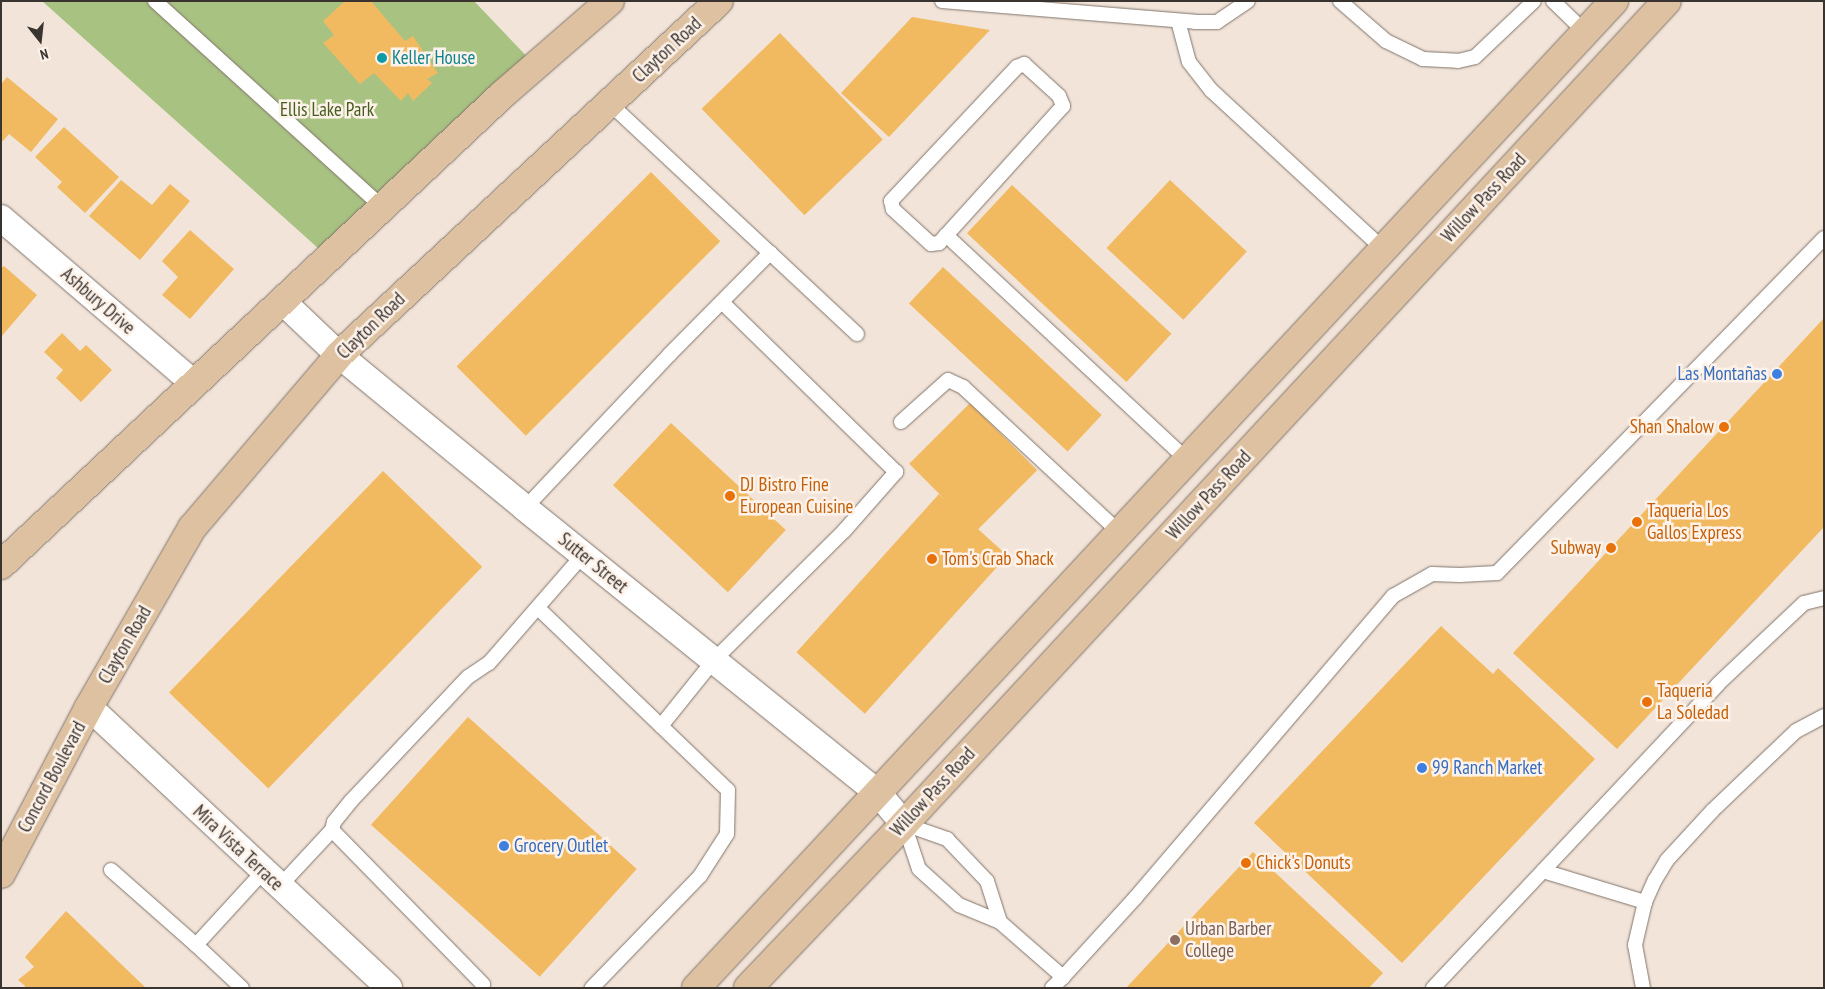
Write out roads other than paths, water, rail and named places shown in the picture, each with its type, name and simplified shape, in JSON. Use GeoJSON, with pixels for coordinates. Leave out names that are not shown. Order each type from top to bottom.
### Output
{"type":"FeatureCollection","features":[{"type":"Feature","properties":{"kind":"main road"},"geometry":{"type":"LineString","coordinates":[[1,564],[502,95],[610,1]]}},
{"type":"Feature","properties":{"kind":"main road","name":"Clayton Road"},"geometry":{"type":"LineString","coordinates":[[89,707],[192,528],[340,355],[719,1]]}},
{"type":"Feature","properties":{"kind":"main road","name":"Willow Pass Road"},"geometry":{"type":"LineString","coordinates":[[696,988],[1614,1]]}},
{"type":"Feature","properties":{"kind":"main road","name":"Willow Pass Road"},"geometry":{"type":"LineString","coordinates":[[748,988],[904,824],[1667,1]]}},
{"type":"Feature","properties":{"kind":"main road","name":"Concord Boulevard"},"geometry":{"type":"LineString","coordinates":[[1,874],[89,707]]}},
{"type":"Feature","properties":{"kind":"street","name":"Ashbury Drive"},"geometry":{"type":"LineString","coordinates":[[1,218],[194,384]]}},
{"type":"Feature","properties":{"kind":"street","name":"Sutter Street"},"geometry":{"type":"LineString","coordinates":[[282,301],[340,355],[524,508],[878,793],[904,824]]}},
{"type":"Feature","properties":{"kind":"street","name":"Mira Vista Terrace"},"geometry":{"type":"LineString","coordinates":[[89,707],[389,988]]}},
{"type":"Feature","properties":{"kind":"lane"},"geometry":{"type":"LineString","coordinates":[[155,1],[382,207]]}},
{"type":"Feature","properties":{"kind":"lane"},"geometry":{"type":"LineString","coordinates":[[942,1],[1218,22],[1248,1]]}},
{"type":"Feature","properties":{"kind":"lane"},"geometry":{"type":"LineString","coordinates":[[1340,1],[1386,41],[1424,59],[1458,60],[1475,57],[1534,1]]}},
{"type":"Feature","properties":{"kind":"lane"},"geometry":{"type":"LineString","coordinates":[[1553,1],[1585,32]]}},
{"type":"Feature","properties":{"kind":"lane"},"geometry":{"type":"LineString","coordinates":[[1178,20],[1189,62],[1212,91],[1383,249]]}},
{"type":"Feature","properties":{"kind":"lane"},"geometry":{"type":"LineString","coordinates":[[1024,64],[1059,96],[1063,106],[946,235],[939,242],[931,244],[893,209],[891,201],[1017,67],[1024,64]]}},
{"type":"Feature","properties":{"kind":"lane"},"geometry":{"type":"LineString","coordinates":[[609,103],[857,334]]}},
{"type":"Feature","properties":{"kind":"lane"},"geometry":{"type":"LineString","coordinates":[[946,235],[1188,460]]}},
{"type":"Feature","properties":{"kind":"lane"},"geometry":{"type":"LineString","coordinates":[[1052,988],[1136,897],[1393,596],[1432,574],[1497,573],[1824,238]]}},
{"type":"Feature","properties":{"kind":"lane"},"geometry":{"type":"LineString","coordinates":[[524,508],[770,254]]}},
{"type":"Feature","properties":{"kind":"lane"},"geometry":{"type":"LineString","coordinates":[[661,726],[714,660],[844,531],[896,472],[722,302]]}},
{"type":"Feature","properties":{"kind":"lane"},"geometry":{"type":"LineString","coordinates":[[901,422],[948,380],[963,387],[1120,533]]}},
{"type":"Feature","properties":{"kind":"lane"},"geometry":{"type":"LineString","coordinates":[[196,945],[271,879],[332,830],[334,822],[350,801],[468,677],[488,663],[583,555]]}},
{"type":"Feature","properties":{"kind":"lane"},"geometry":{"type":"LineString","coordinates":[[1432,988],[1718,684],[1804,603],[1824,598]]}},
{"type":"Feature","properties":{"kind":"lane"},"geometry":{"type":"LineString","coordinates":[[538,608],[728,790],[727,834],[700,876],[592,988]]}},
{"type":"Feature","properties":{"kind":"lane"},"geometry":{"type":"LineString","coordinates":[[1643,988],[1635,945],[1645,902],[1667,860],[1712,811],[1796,731],[1824,716]]}},
{"type":"Feature","properties":{"kind":"lane"},"geometry":{"type":"LineString","coordinates":[[904,824],[919,868],[959,905],[1000,922],[1063,977]]}},
{"type":"Feature","properties":{"kind":"lane"},"geometry":{"type":"LineString","coordinates":[[904,824],[947,839],[986,881],[1000,922]]}},
{"type":"Feature","properties":{"kind":"lane"},"geometry":{"type":"LineString","coordinates":[[332,830],[484,986]]}},
{"type":"Feature","properties":{"kind":"lane"},"geometry":{"type":"LineString","coordinates":[[111,870],[242,988]]}},
{"type":"Feature","properties":{"kind":"lane"},"geometry":{"type":"LineString","coordinates":[[1544,870],[1645,902]]}},
{"type":"Feature","properties":{"kind":"place","name":"Keller House"},"geometry":{"type":"Point","coordinates":[382,58]}},
{"type":"Feature","properties":{"kind":"place","name":"Las Montañas"},"geometry":{"type":"Point","coordinates":[1777,374]}},
{"type":"Feature","properties":{"kind":"place","name":"Shan Shalow"},"geometry":{"type":"Point","coordinates":[1724,427]}},
{"type":"Feature","properties":{"kind":"place","name":"DJ Bistro Fine European Cuisine"},"geometry":{"type":"Point","coordinates":[730,496]}},
{"type":"Feature","properties":{"kind":"place","name":"Taqueria Los Gallos Express"},"geometry":{"type":"Point","coordinates":[1637,522]}},
{"type":"Feature","properties":{"kind":"place","name":"Subway"},"geometry":{"type":"Point","coordinates":[1611,548]}},
{"type":"Feature","properties":{"kind":"place","name":"Tom's Crab Shack"},"geometry":{"type":"Point","coordinates":[932,559]}},
{"type":"Feature","properties":{"kind":"place","name":"Taqueria La Soledad"},"geometry":{"type":"Point","coordinates":[1647,702]}},
{"type":"Feature","properties":{"kind":"place","name":"99 Ranch Market"},"geometry":{"type":"Point","coordinates":[1422,768]}},
{"type":"Feature","properties":{"kind":"place","name":"Grocery Outlet"},"geometry":{"type":"Point","coordinates":[504,846]}},
{"type":"Feature","properties":{"kind":"place","name":"Chick's Donuts"},"geometry":{"type":"Point","coordinates":[1246,863]}},
{"type":"Feature","properties":{"kind":"place","name":"Urban Barber College"},"geometry":{"type":"Point","coordinates":[1175,940]}},
{"type":"Feature","properties":{"kind":"park label","name":"Ellis Lake Park"},"geometry":{"type":"Point","coordinates":[327,110]}}]}
